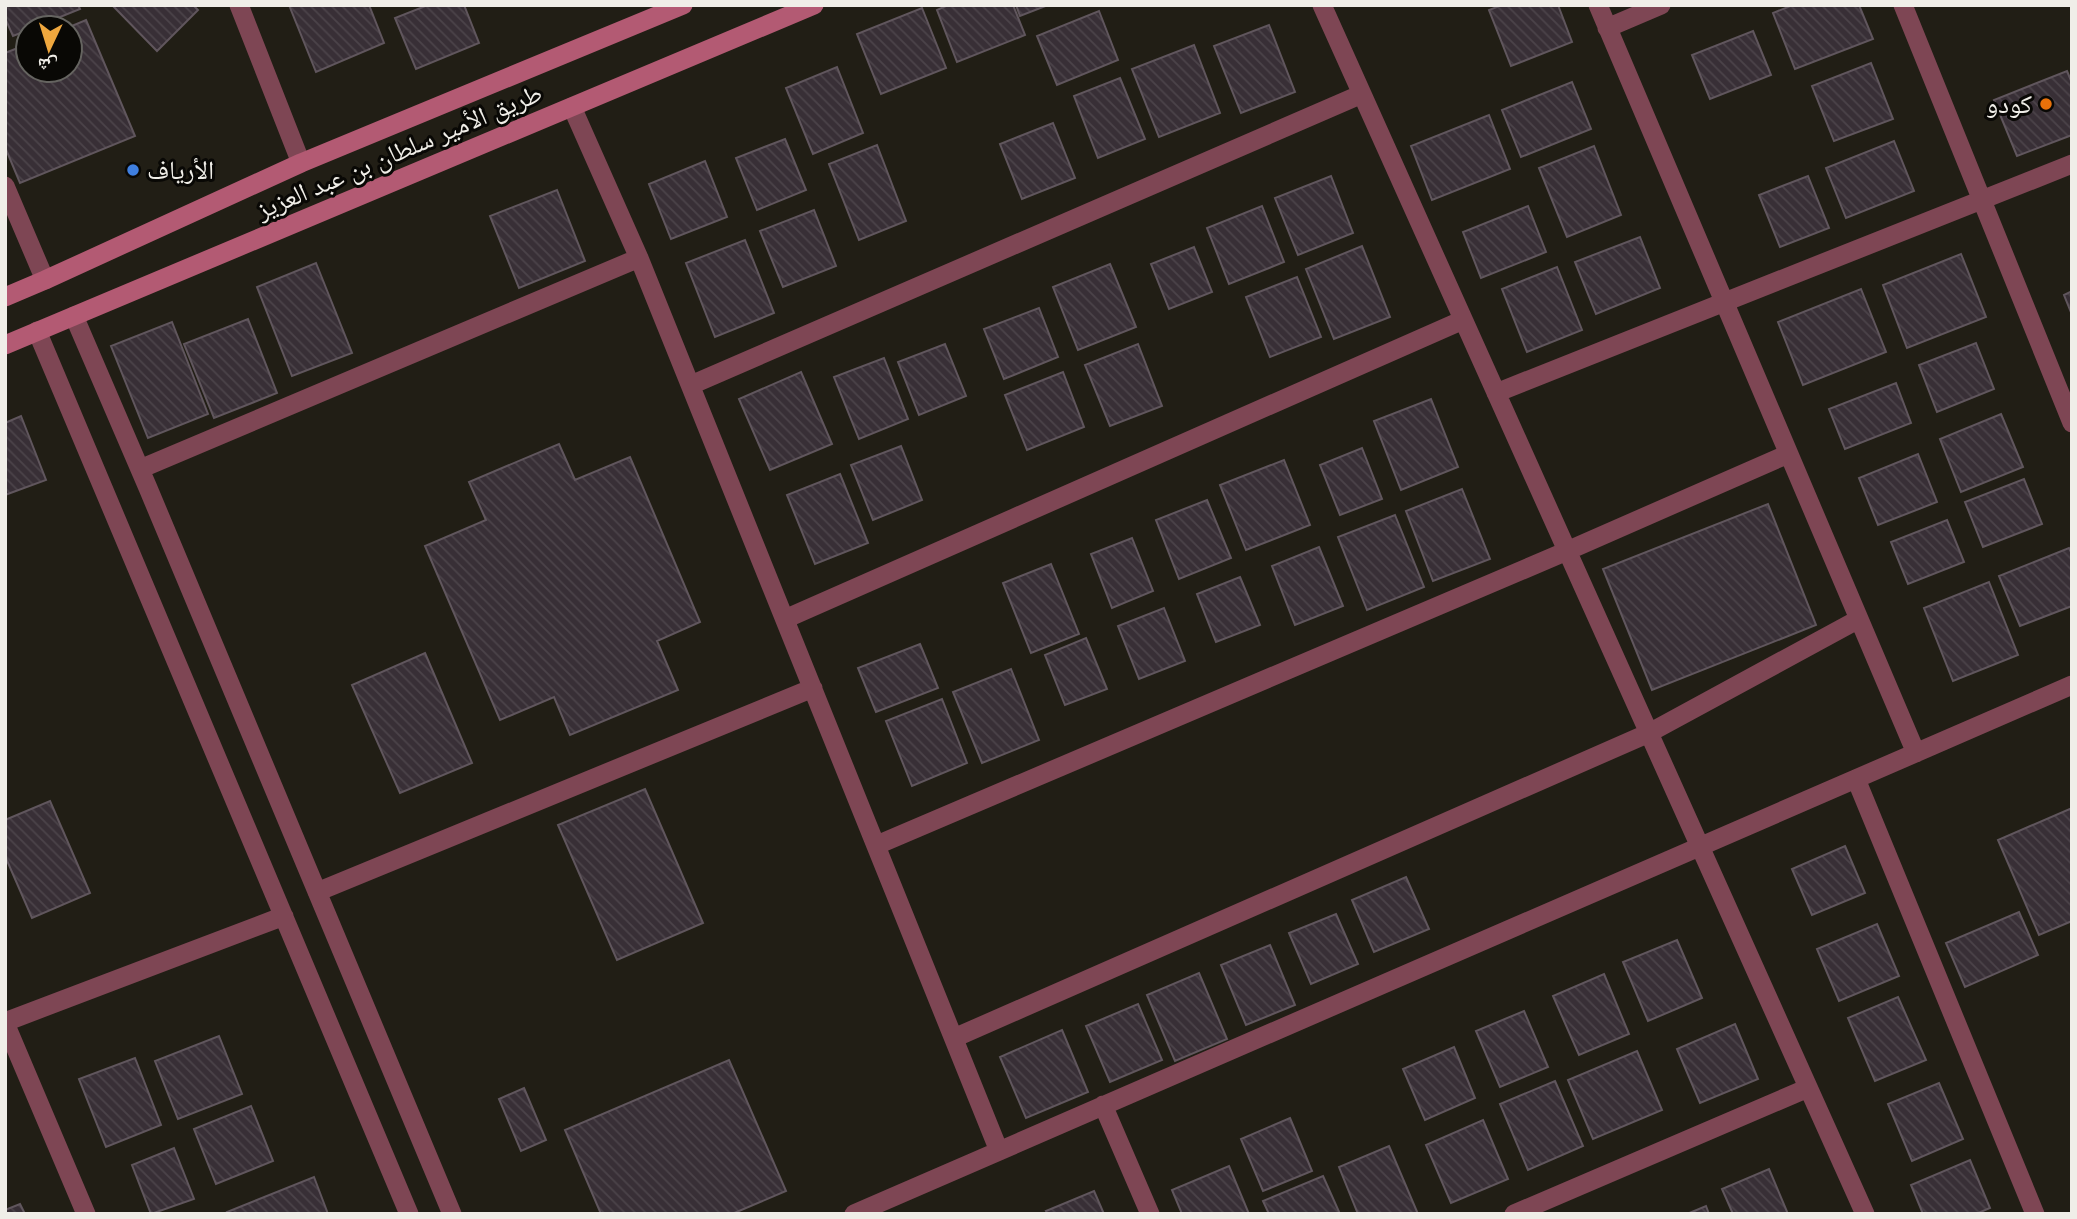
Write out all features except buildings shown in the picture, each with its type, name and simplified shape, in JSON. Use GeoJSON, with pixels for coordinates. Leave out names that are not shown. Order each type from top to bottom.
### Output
{"type":"FeatureCollection","features":[{"type":"Feature","properties":{"kind":"main road","name":"طريق الأمير سلطان بن عبد العزيز"},"geometry":{"type":"LineString","coordinates":[[5,297],[301,163],[683,5]]}},
{"type":"Feature","properties":{"kind":"main road","name":"طريق الأمير سلطان بن عبد العزيز"},"geometry":{"type":"LineString","coordinates":[[5,345],[814,5]]}},
{"type":"Feature","properties":{"kind":"street"},"geometry":{"type":"LineString","coordinates":[[239,5],[301,163]]}},
{"type":"Feature","properties":{"kind":"street"},"geometry":{"type":"LineString","coordinates":[[1322,5],[1865,1214]]}},
{"type":"Feature","properties":{"kind":"street"},"geometry":{"type":"LineString","coordinates":[[1598,5],[1916,753]]}},
{"type":"Feature","properties":{"kind":"street"},"geometry":{"type":"LineString","coordinates":[[1607,28],[1661,5]]}},
{"type":"Feature","properties":{"kind":"street"},"geometry":{"type":"LineString","coordinates":[[1903,5],[2072,423]]}},
{"type":"Feature","properties":{"kind":"street"},"geometry":{"type":"LineString","coordinates":[[691,385],[1362,94]]}},
{"type":"Feature","properties":{"kind":"street"},"geometry":{"type":"LineString","coordinates":[[572,107],[639,258],[691,385],[999,1151]]}},
{"type":"Feature","properties":{"kind":"street"},"geometry":{"type":"LineString","coordinates":[[1496,393],[2072,164]]}},
{"type":"Feature","properties":{"kind":"street"},"geometry":{"type":"LineString","coordinates":[[5,186],[45,280]]}},
{"type":"Feature","properties":{"kind":"street"},"geometry":{"type":"LineString","coordinates":[[140,469],[639,258]]}},
{"type":"Feature","properties":{"kind":"street"},"geometry":{"type":"LineString","coordinates":[[74,316],[452,1214]]}},
{"type":"Feature","properties":{"kind":"street"},"geometry":{"type":"LineString","coordinates":[[785,619],[1463,320]]}},
{"type":"Feature","properties":{"kind":"street"},"geometry":{"type":"LineString","coordinates":[[37,331],[409,1214]]}},
{"type":"Feature","properties":{"kind":"street"},"geometry":{"type":"LineString","coordinates":[[877,845],[1788,454]]}},
{"type":"Feature","properties":{"kind":"street"},"geometry":{"type":"LineString","coordinates":[[954,1038],[1649,733],[1859,619]]}},
{"type":"Feature","properties":{"kind":"street"},"geometry":{"type":"LineString","coordinates":[[854,1214],[2072,685]]}},
{"type":"Feature","properties":{"kind":"street"},"geometry":{"type":"LineString","coordinates":[[317,892],[813,688]]}},
{"type":"Feature","properties":{"kind":"street"},"geometry":{"type":"LineString","coordinates":[[1856,779],[2035,1214]]}},
{"type":"Feature","properties":{"kind":"street"},"geometry":{"type":"LineString","coordinates":[[86,1214],[5,1023],[284,916]]}},
{"type":"Feature","properties":{"kind":"street"},"geometry":{"type":"LineString","coordinates":[[1514,1214],[1808,1088]]}},
{"type":"Feature","properties":{"kind":"street"},"geometry":{"type":"LineString","coordinates":[[1103,1105],[1150,1214]]}},
{"type":"Feature","properties":{"kind":"place","name":"كودو"},"geometry":{"type":"Point","coordinates":[2046,104]}},
{"type":"Feature","properties":{"kind":"place","name":"الأرياف"},"geometry":{"type":"Point","coordinates":[133,170]}}]}
